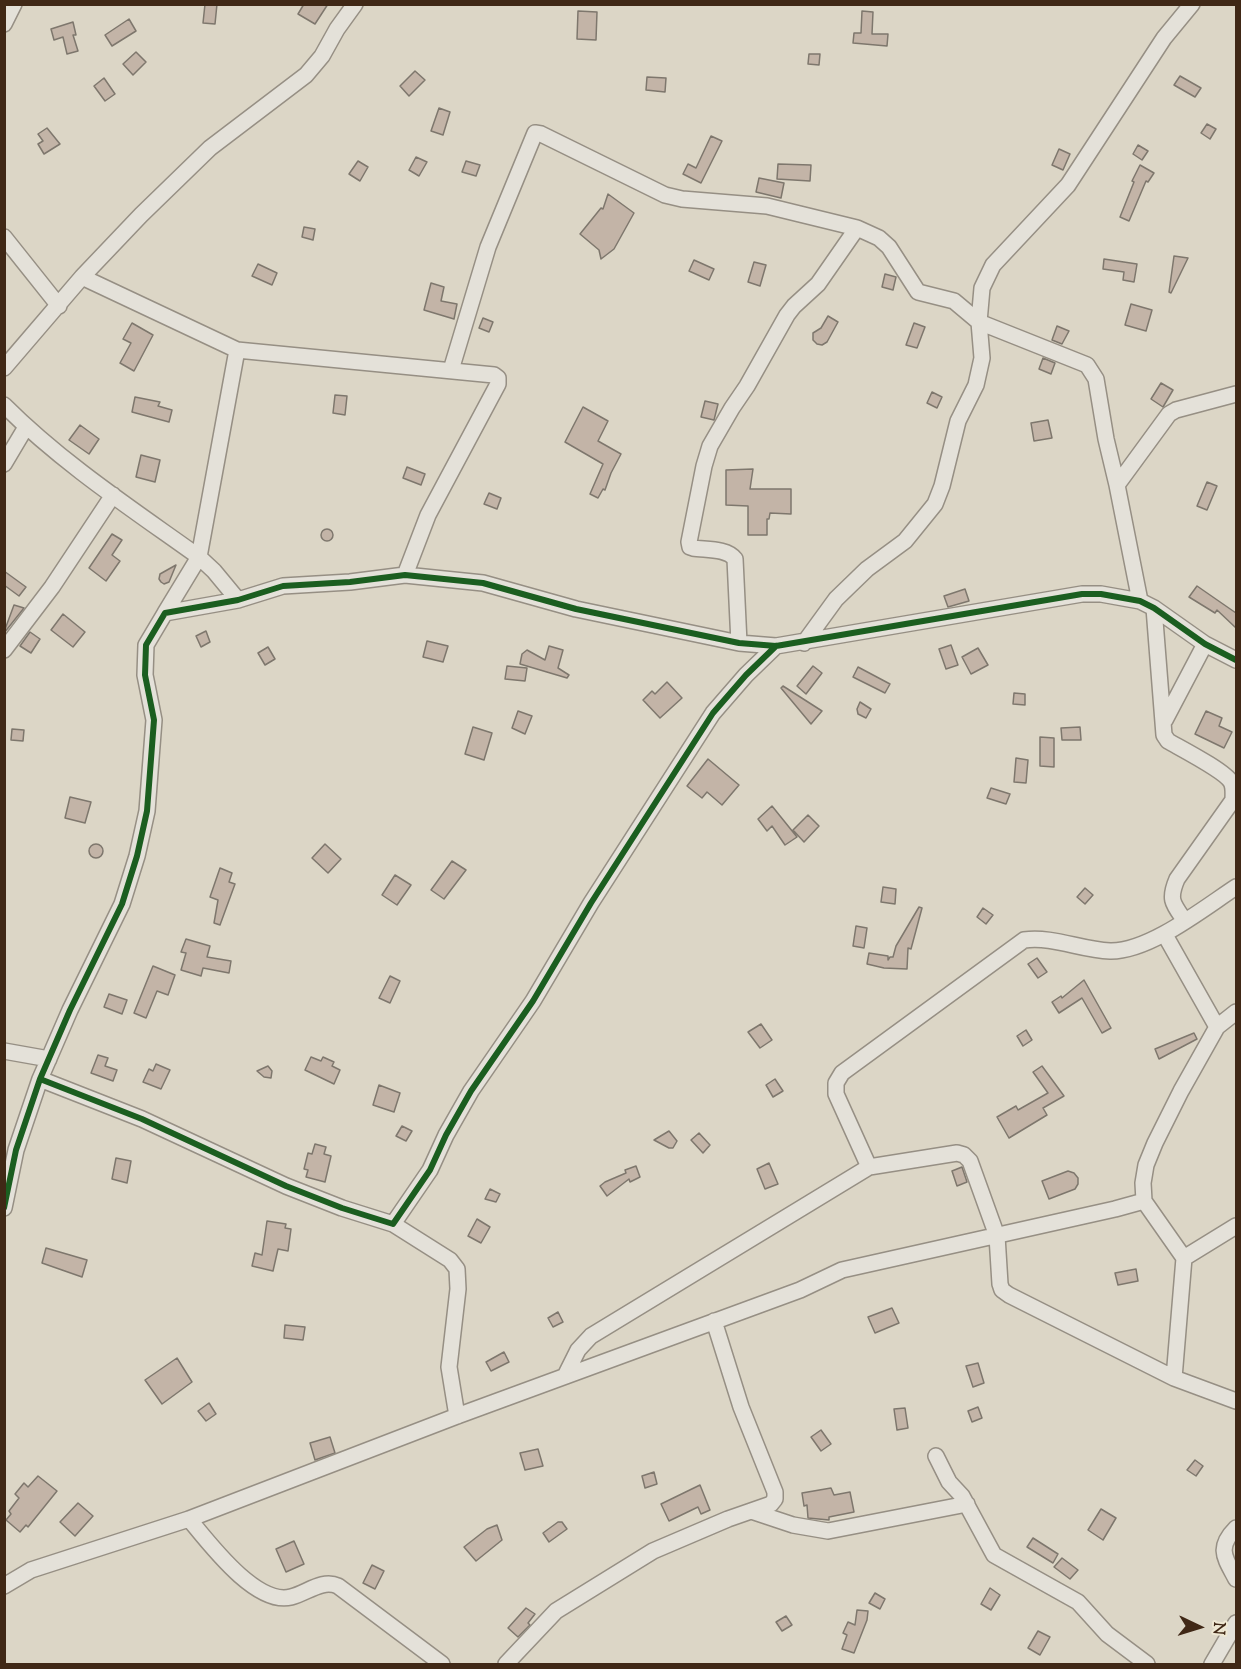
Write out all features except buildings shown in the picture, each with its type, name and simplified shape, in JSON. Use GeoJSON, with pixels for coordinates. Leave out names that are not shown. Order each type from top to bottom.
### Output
{"type":"FeatureCollection","features":[{"type":"Feature","properties":{"kind":"street"},"geometry":{"type":"LineString","coordinates":[[4,24],[14,4]]}},
{"type":"Feature","properties":{"kind":"street"},"geometry":{"type":"LineString","coordinates":[[4,368],[82,277],[210,148],[306,75],[322,56],[337,29],[355,4]]}},
{"type":"Feature","properties":{"kind":"street"},"geometry":{"type":"LineString","coordinates":[[804,643],[836,599],[867,569],[905,541],[935,504],[942,486],[958,421],[976,386],[982,358],[980,322],[982,288],[993,265],[1068,186],[1164,38],[1192,4]]}},
{"type":"Feature","properties":{"kind":"street"},"geometry":{"type":"LineString","coordinates":[[451,370],[488,246],[535,133],[665,195],[682,199],[767,206],[857,228],[879,238],[889,247],[918,292],[954,301],[980,322],[1087,365],[1096,379],[1106,439],[1147,605],[1164,720],[1164,735],[1168,741],[1215,768],[1231,781],[1233,791],[1233,801],[1172,890],[1172,902],[1185,921]]}},
{"type":"Feature","properties":{"kind":"street"},"geometry":{"type":"LineString","coordinates":[[739,643],[735,559],[726,553],[693,548],[689,542],[704,466],[710,446],[787,315],[818,284],[857,228]]}},
{"type":"Feature","properties":{"kind":"street"},"geometry":{"type":"LineString","coordinates":[[4,237],[59,306]]}},
{"type":"Feature","properties":{"kind":"street"},"geometry":{"type":"LineString","coordinates":[[82,277],[237,350],[451,370],[494,375],[498,378],[498,384],[428,515],[405,575]]}},
{"type":"Feature","properties":{"kind":"street"},"geometry":{"type":"LineString","coordinates":[[4,1208],[16,1150],[40,1079],[70,1010],[122,904],[137,856],[147,811],[154,720],[145,675],[146,645],[199,557],[237,350]]}},
{"type":"Feature","properties":{"kind":"street"},"geometry":{"type":"LineString","coordinates":[[1117,485],[1169,414],[1176,410],[1236,394]]}},
{"type":"Feature","properties":{"kind":"street"},"geometry":{"type":"LineString","coordinates":[[4,405],[26,427],[113,495],[199,557],[238,600]]}},
{"type":"Feature","properties":{"kind":"street"},"geometry":{"type":"LineString","coordinates":[[4,464],[26,427]]}},
{"type":"Feature","properties":{"kind":"street"},"geometry":{"type":"LineString","coordinates":[[4,650],[52,587],[113,495]]}},
{"type":"Feature","properties":{"kind":"street"},"geometry":{"type":"LineString","coordinates":[[165,613],[238,600],[283,586],[350,582],[405,575],[483,583],[576,609],[739,643],[776,646],[1082,594],[1101,594],[1147,605],[1205,644],[1236,660]]}},
{"type":"Feature","properties":{"kind":"street"},"geometry":{"type":"LineString","coordinates":[[1164,720],[1205,644]]}},
{"type":"Feature","properties":{"kind":"street"},"geometry":{"type":"LineString","coordinates":[[393,1224],[430,1170],[446,1135],[471,1091],[533,1001],[591,903],[713,713],[776,646]]}},
{"type":"Feature","properties":{"kind":"street"},"geometry":{"type":"LineString","coordinates":[[868,1167],[836,1094],[836,1083],[842,1073],[1024,940],[1035,938],[1112,951],[1125,949],[1165,935],[1236,887]]}},
{"type":"Feature","properties":{"kind":"street"},"geometry":{"type":"LineString","coordinates":[[1165,935],[1217,1027]]}},
{"type":"Feature","properties":{"kind":"street"},"geometry":{"type":"LineString","coordinates":[[1174,1377],[1184,1258],[1144,1201],[1143,1183],[1146,1165],[1155,1143],[1217,1027],[1236,1012]]}},
{"type":"Feature","properties":{"kind":"street"},"geometry":{"type":"LineString","coordinates":[[4,1051],[49,1059]]}},
{"type":"Feature","properties":{"kind":"street"},"geometry":{"type":"LineString","coordinates":[[40,1079],[142,1119],[286,1186],[342,1208],[393,1224],[450,1260],[457,1269],[458,1289],[449,1367],[457,1416]]}},
{"type":"Feature","properties":{"kind":"street"},"geometry":{"type":"LineString","coordinates":[[565,1376],[578,1350],[591,1336],[868,1167],[957,1153],[964,1155],[970,1161],[997,1236],[1002,1290],[1174,1377],[1236,1401]]}},
{"type":"Feature","properties":{"kind":"street"},"geometry":{"type":"LineString","coordinates":[[4,1586],[31,1570],[189,1519],[457,1416],[800,1290],[842,1270],[1144,1201]]}},
{"type":"Feature","properties":{"kind":"street"},"geometry":{"type":"LineString","coordinates":[[1184,1258],[1236,1226]]}},
{"type":"Feature","properties":{"kind":"street"},"geometry":{"type":"LineString","coordinates":[[506,1665],[556,1611],[652,1551],[771,1504],[775,1499],[775,1492],[741,1407],[714,1321]]}},
{"type":"Feature","properties":{"kind":"street"},"geometry":{"type":"LineString","coordinates":[[936,1456],[949,1482],[967,1504],[994,1555],[1078,1602],[1107,1634],[1147,1665]]}},
{"type":"Feature","properties":{"kind":"street"},"geometry":{"type":"LineString","coordinates":[[751,1511],[793,1525],[828,1531],[967,1504]]}},
{"type":"Feature","properties":{"kind":"street"},"geometry":{"type":"LineString","coordinates":[[189,1519],[222,1559],[263,1594],[276,1598],[290,1597],[331,1583],[442,1665]]}},
{"type":"Feature","properties":{"kind":"street"},"geometry":{"type":"LineString","coordinates":[[1236,1528],[1227,1538],[1224,1554],[1236,1579]]}},
{"type":"Feature","properties":{"kind":"street"},"geometry":{"type":"LineString","coordinates":[[1212,1665],[1236,1623]]}},
{"type":"Feature","properties":{"kind":"cycle path"},"geometry":{"type":"LineString","coordinates":[[4,1208],[16,1150],[40,1079],[70,1010],[122,904],[137,856],[147,811],[154,720],[145,675],[146,645],[165,613],[238,600],[283,586],[350,582],[405,575],[483,583],[576,609],[739,643],[776,646],[1082,594],[1101,594],[1140,601],[1154,608],[1205,644],[1236,660]]}},
{"type":"Feature","properties":{"kind":"cycle path"},"geometry":{"type":"LineString","coordinates":[[40,1079],[142,1119],[286,1186],[342,1208],[393,1224],[430,1170],[446,1135],[471,1091],[533,1001],[591,903],[713,713],[746,675],[776,646]]}}]}
